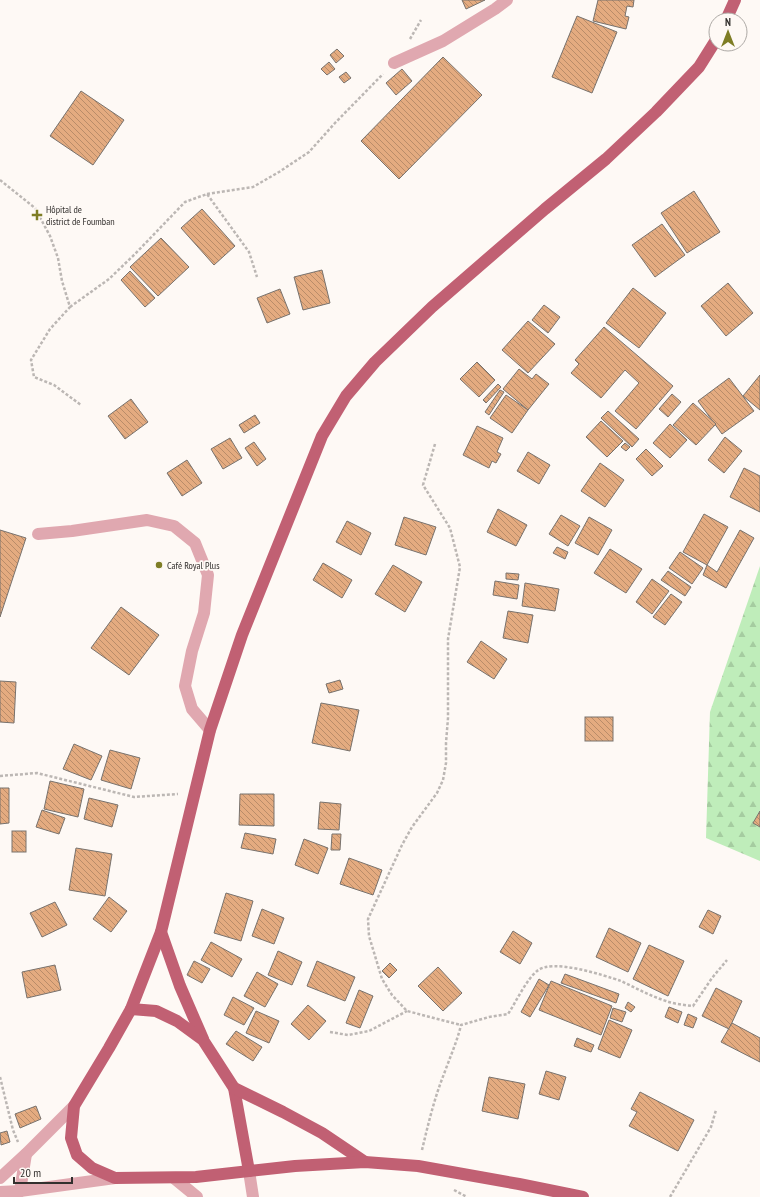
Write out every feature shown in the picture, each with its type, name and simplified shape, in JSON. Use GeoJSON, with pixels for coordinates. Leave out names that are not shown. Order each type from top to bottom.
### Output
{"type":"FeatureCollection","features":[{"type":"Feature","properties":{"kind":"main road"},"geometry":{"type":"LineString","coordinates":[[730,12],[735,0]]}},
{"type":"Feature","properties":{"kind":"main road"},"geometry":{"type":"LineString","coordinates":[[583,1197],[418,1166],[365,1162],[295,1166],[196,1177],[115,1178],[92,1168],[77,1155],[71,1138],[74,1106],[131,1008],[161,932],[210,730],[242,635],[322,436],[346,396],[375,362],[432,307],[545,209],[606,159],[656,112],[699,67],[708,52]]}},
{"type":"Feature","properties":{"kind":"main road"},"geometry":{"type":"LineString","coordinates":[[161,932],[180,986],[203,1040],[234,1088],[249,1171]]}},
{"type":"Feature","properties":{"kind":"main road"},"geometry":{"type":"LineString","coordinates":[[131,1008],[156,1011],[177,1021],[203,1040]]}},
{"type":"Feature","properties":{"kind":"main road"},"geometry":{"type":"LineString","coordinates":[[234,1088],[322,1133],[365,1162]]}},
{"type":"Feature","properties":{"kind":"street"},"geometry":{"type":"LineString","coordinates":[[394,63],[443,41],[495,9],[506,0]]}},
{"type":"Feature","properties":{"kind":"street"},"geometry":{"type":"LineString","coordinates":[[38,534],[72,531],[147,520],[174,526],[195,543],[208,575],[204,613],[192,651],[185,686],[192,709],[210,730]]}},
{"type":"Feature","properties":{"kind":"street"},"geometry":{"type":"LineString","coordinates":[[0,1178],[74,1106]]}},
{"type":"Feature","properties":{"kind":"street"},"geometry":{"type":"LineString","coordinates":[[17,1194],[26,1154]]}},
{"type":"Feature","properties":{"kind":"street"},"geometry":{"type":"LineString","coordinates":[[249,1171],[253,1197]]}},
{"type":"Feature","properties":{"kind":"street"},"geometry":{"type":"LineString","coordinates":[[0,1192],[17,1194],[115,1178]]}},
{"type":"Feature","properties":{"kind":"street"},"geometry":{"type":"LineString","coordinates":[[174,1178],[198,1197]]}},
{"type":"Feature","properties":{"kind":"path"},"geometry":{"type":"LineString","coordinates":[[81,405],[54,386],[34,376],[31,360],[50,329],[70,307],[109,278],[135,254],[185,202],[208,194],[253,187],[310,152],[394,63],[422,20]]}},
{"type":"Feature","properties":{"kind":"path"},"geometry":{"type":"LineString","coordinates":[[0,180],[35,208],[50,236],[58,258],[62,281],[70,307]]}},
{"type":"Feature","properties":{"kind":"path"},"geometry":{"type":"LineString","coordinates":[[208,194],[250,252],[257,277]]}},
{"type":"Feature","properties":{"kind":"path"},"geometry":{"type":"LineString","coordinates":[[435,444],[423,485],[450,528],[460,567],[448,639],[448,718],[446,764],[443,780],[437,793],[420,815],[409,833],[368,920],[370,936],[382,979],[392,995],[407,1011],[461,1025],[488,1017],[508,1014],[529,981],[538,970],[550,966],[594,973],[621,982],[668,1002],[693,1006],[712,978],[727,960]]}},
{"type":"Feature","properties":{"kind":"path"},"geometry":{"type":"LineString","coordinates":[[0,776],[37,773],[134,797],[194,793]]}},
{"type":"Feature","properties":{"kind":"path"},"geometry":{"type":"LineString","coordinates":[[330,1032],[348,1035],[368,1031],[407,1011]]}},
{"type":"Feature","properties":{"kind":"path"},"geometry":{"type":"LineString","coordinates":[[418,1166],[428,1124],[443,1074],[461,1025]]}},
{"type":"Feature","properties":{"kind":"path"},"geometry":{"type":"LineString","coordinates":[[0,1077],[13,1130],[17,1140],[26,1154]]}},
{"type":"Feature","properties":{"kind":"path"},"geometry":{"type":"LineString","coordinates":[[670,1197],[711,1127],[716,1110]]}},
{"type":"Feature","properties":{"kind":"green space"},"geometry":{"type":"Polygon","coordinates":[[[760,566],[760,861],[706,838],[710,712],[760,566]]]}},
{"type":"Feature","properties":{"kind":"building"},"geometry":{"type":"Polygon","coordinates":[[[462,0],[485,0],[466,9],[462,0]]]}},
{"type":"Feature","properties":{"kind":"building"},"geometry":{"type":"Polygon","coordinates":[[[598,0],[634,0],[633,7],[627,6],[625,16],[629,17],[626,29],[593,21],[598,0]]]}},
{"type":"Feature","properties":{"kind":"building"},"geometry":{"type":"Polygon","coordinates":[[[577,16],[617,32],[592,93],[552,77],[577,16]]]}},
{"type":"Feature","properties":{"kind":"building"},"geometry":{"type":"Polygon","coordinates":[[[337,49],[344,56],[336,63],[330,55],[337,49]]]}},
{"type":"Feature","properties":{"kind":"building"},"geometry":{"type":"Polygon","coordinates":[[[443,57],[482,95],[399,179],[361,141],[443,57]]]}},
{"type":"Feature","properties":{"kind":"building"},"geometry":{"type":"Polygon","coordinates":[[[329,62],[335,69],[327,75],[321,69],[329,62]]]}},
{"type":"Feature","properties":{"kind":"building"},"geometry":{"type":"Polygon","coordinates":[[[402,69],[412,81],[396,95],[386,83],[402,69]]]}},
{"type":"Feature","properties":{"kind":"building"},"geometry":{"type":"Polygon","coordinates":[[[346,72],[351,78],[344,83],[339,77],[346,72]]]}},
{"type":"Feature","properties":{"kind":"building"},"geometry":{"type":"Polygon","coordinates":[[[81,91],[124,120],[93,165],[50,136],[81,91]]]}},
{"type":"Feature","properties":{"kind":"building"},"geometry":{"type":"Polygon","coordinates":[[[694,191],[720,232],[687,253],[661,213],[694,191]]]}},
{"type":"Feature","properties":{"kind":"building"},"geometry":{"type":"Polygon","coordinates":[[[202,209],[235,246],[214,265],[181,228],[202,209]]]}},
{"type":"Feature","properties":{"kind":"building"},"geometry":{"type":"Polygon","coordinates":[[[662,224],[685,255],[655,277],[632,245],[662,224]]]}},
{"type":"Feature","properties":{"kind":"building"},"geometry":{"type":"Polygon","coordinates":[[[161,238],[189,267],[158,296],[130,267],[161,238]]]}},
{"type":"Feature","properties":{"kind":"building"},"geometry":{"type":"Polygon","coordinates":[[[322,270],[330,303],[303,310],[294,277],[322,270]]]}},
{"type":"Feature","properties":{"kind":"building"},"geometry":{"type":"Polygon","coordinates":[[[130,271],[155,298],[145,307],[121,280],[130,271]]]}},
{"type":"Feature","properties":{"kind":"building"},"geometry":{"type":"Polygon","coordinates":[[[728,283],[753,313],[726,336],[701,306],[728,283]]]}},
{"type":"Feature","properties":{"kind":"building"},"geometry":{"type":"Polygon","coordinates":[[[633,288],[666,313],[639,348],[606,323],[633,288]]]}},
{"type":"Feature","properties":{"kind":"building"},"geometry":{"type":"Polygon","coordinates":[[[280,289],[290,314],[267,323],[257,298],[280,289]]]}},
{"type":"Feature","properties":{"kind":"building"},"geometry":{"type":"Polygon","coordinates":[[[544,305],[560,317],[548,333],[532,320],[544,305]]]}},
{"type":"Feature","properties":{"kind":"building"},"geometry":{"type":"Polygon","coordinates":[[[528,321],[555,344],[528,373],[502,350],[528,321]]]}},
{"type":"Feature","properties":{"kind":"building"},"geometry":{"type":"Polygon","coordinates":[[[604,327],[673,386],[636,429],[615,411],[639,383],[625,370],[601,398],[571,373],[579,364],[575,360],[604,327]]]}},
{"type":"Feature","properties":{"kind":"building"},"geometry":{"type":"Polygon","coordinates":[[[477,362],[495,380],[479,397],[460,379],[477,362]]]}},
{"type":"Feature","properties":{"kind":"building"},"geometry":{"type":"Polygon","coordinates":[[[519,369],[532,379],[536,374],[549,384],[528,410],[503,389],[519,369]]]}},
{"type":"Feature","properties":{"kind":"building"},"geometry":{"type":"Polygon","coordinates":[[[760,375],[760,410],[743,396],[760,375]]]}},
{"type":"Feature","properties":{"kind":"building"},"geometry":{"type":"Polygon","coordinates":[[[729,378],[754,411],[722,434],[698,401],[729,378]]]}},
{"type":"Feature","properties":{"kind":"building"},"geometry":{"type":"Polygon","coordinates":[[[498,384],[501,387],[486,403],[483,400],[498,384]]]}},
{"type":"Feature","properties":{"kind":"building"},"geometry":{"type":"Polygon","coordinates":[[[500,390],[504,392],[489,415],[485,412],[500,390]]]}},
{"type":"Feature","properties":{"kind":"building"},"geometry":{"type":"Polygon","coordinates":[[[672,394],[681,402],[668,417],[659,409],[672,394]]]}},
{"type":"Feature","properties":{"kind":"building"},"geometry":{"type":"Polygon","coordinates":[[[506,395],[528,410],[512,433],[490,418],[506,395]]]}},
{"type":"Feature","properties":{"kind":"building"},"geometry":{"type":"Polygon","coordinates":[[[131,399],[148,422],[125,439],[108,416],[131,399]]]}},
{"type":"Feature","properties":{"kind":"building"},"geometry":{"type":"Polygon","coordinates":[[[693,403],[716,424],[696,445],[673,425],[693,403]]]}},
{"type":"Feature","properties":{"kind":"building"},"geometry":{"type":"Polygon","coordinates":[[[608,411],[639,439],[632,447],[601,418],[608,411]]]}},
{"type":"Feature","properties":{"kind":"building"},"geometry":{"type":"Polygon","coordinates":[[[255,415],[260,423],[244,433],[239,425],[255,415]]]}},
{"type":"Feature","properties":{"kind":"building"},"geometry":{"type":"Polygon","coordinates":[[[601,421],[623,441],[607,457],[586,437],[601,421]]]}},
{"type":"Feature","properties":{"kind":"building"},"geometry":{"type":"Polygon","coordinates":[[[670,424],[687,440],[670,458],[653,443],[670,424]]]}},
{"type":"Feature","properties":{"kind":"building"},"geometry":{"type":"Polygon","coordinates":[[[477,426],[503,438],[497,452],[501,454],[496,463],[492,461],[489,468],[463,455],[477,426]]]}},
{"type":"Feature","properties":{"kind":"building"},"geometry":{"type":"Polygon","coordinates":[[[725,437],[742,451],[724,473],[708,460],[725,437]]]}},
{"type":"Feature","properties":{"kind":"building"},"geometry":{"type":"Polygon","coordinates":[[[230,438],[242,458],[223,469],[211,449],[230,438]]]}},
{"type":"Feature","properties":{"kind":"building"},"geometry":{"type":"Polygon","coordinates":[[[254,442],[266,459],[257,466],[245,448],[254,442]]]}},
{"type":"Feature","properties":{"kind":"building"},"geometry":{"type":"Polygon","coordinates":[[[625,443],[630,447],[626,451],[621,447],[625,443]]]}},
{"type":"Feature","properties":{"kind":"building"},"geometry":{"type":"Polygon","coordinates":[[[646,449],[663,466],[652,476],[636,459],[646,449]]]}},
{"type":"Feature","properties":{"kind":"building"},"geometry":{"type":"Polygon","coordinates":[[[528,452],[550,465],[539,484],[517,471],[528,452]]]}},
{"type":"Feature","properties":{"kind":"building"},"geometry":{"type":"Polygon","coordinates":[[[187,460],[202,483],[182,496],[167,473],[187,460]]]}},
{"type":"Feature","properties":{"kind":"building"},"geometry":{"type":"Polygon","coordinates":[[[600,463],[624,480],[605,507],[581,491],[600,463]]]}},
{"type":"Feature","properties":{"kind":"building"},"geometry":{"type":"Polygon","coordinates":[[[744,468],[760,476],[760,512],[730,497],[744,468]]]}},
{"type":"Feature","properties":{"kind":"building"},"geometry":{"type":"Polygon","coordinates":[[[498,509],[527,525],[516,546],[487,532],[498,509]]]}},
{"type":"Feature","properties":{"kind":"building"},"geometry":{"type":"Polygon","coordinates":[[[704,514],[728,527],[707,565],[683,552],[704,514]]]}},
{"type":"Feature","properties":{"kind":"building"},"geometry":{"type":"Polygon","coordinates":[[[561,515],[580,526],[568,546],[549,534],[561,515]]]}},
{"type":"Feature","properties":{"kind":"building"},"geometry":{"type":"Polygon","coordinates":[[[404,517],[436,527],[426,555],[395,545],[404,517]]]}},
{"type":"Feature","properties":{"kind":"building"},"geometry":{"type":"Polygon","coordinates":[[[589,517],[612,530],[598,555],[575,543],[589,517]]]}},
{"type":"Feature","properties":{"kind":"building"},"geometry":{"type":"Polygon","coordinates":[[[347,521],[371,533],[361,555],[336,542],[347,521]]]}},
{"type":"Feature","properties":{"kind":"building"},"geometry":{"type":"Polygon","coordinates":[[[0,530],[26,538],[0,617],[0,530]]]}},
{"type":"Feature","properties":{"kind":"building"},"geometry":{"type":"Polygon","coordinates":[[[740,530],[754,538],[726,588],[703,575],[707,565],[717,572],[740,530]]]}},
{"type":"Feature","properties":{"kind":"building"},"geometry":{"type":"Polygon","coordinates":[[[557,547],[568,552],[565,559],[553,553],[557,547]]]}},
{"type":"Feature","properties":{"kind":"building"},"geometry":{"type":"Polygon","coordinates":[[[610,549],[642,569],[626,593],[594,573],[610,549]]]}},
{"type":"Feature","properties":{"kind":"building"},"geometry":{"type":"Polygon","coordinates":[[[680,552],[703,568],[692,584],[669,568],[680,552]]]}},
{"type":"Feature","properties":{"kind":"building"},"geometry":{"type":"Polygon","coordinates":[[[323,563],[352,580],[342,598],[313,580],[323,563]]]}},
{"type":"Feature","properties":{"kind":"building"},"geometry":{"type":"Polygon","coordinates":[[[393,565],[422,582],[405,612],[375,594],[393,565]]]}},
{"type":"Feature","properties":{"kind":"building"},"geometry":{"type":"Polygon","coordinates":[[[668,571],[691,587],[685,596],[661,580],[668,571]]]}},
{"type":"Feature","properties":{"kind":"building"},"geometry":{"type":"Polygon","coordinates":[[[506,573],[519,574],[518,580],[506,579],[506,573]]]}},
{"type":"Feature","properties":{"kind":"building"},"geometry":{"type":"Polygon","coordinates":[[[652,579],[669,591],[652,614],[636,602],[652,579]]]}},
{"type":"Feature","properties":{"kind":"building"},"geometry":{"type":"Polygon","coordinates":[[[495,581],[519,585],[517,599],[493,595],[495,581]]]}},
{"type":"Feature","properties":{"kind":"building"},"geometry":{"type":"Polygon","coordinates":[[[525,583],[559,589],[555,611],[522,606],[525,583]]]}},
{"type":"Feature","properties":{"kind":"building"},"geometry":{"type":"Polygon","coordinates":[[[671,594],[682,602],[665,625],[653,617],[671,594]]]}},
{"type":"Feature","properties":{"kind":"building"},"geometry":{"type":"Polygon","coordinates":[[[121,607],[159,635],[129,675],[91,648],[121,607]]]}},
{"type":"Feature","properties":{"kind":"building"},"geometry":{"type":"Polygon","coordinates":[[[508,611],[533,615],[528,643],[503,638],[508,611]]]}},
{"type":"Feature","properties":{"kind":"building"},"geometry":{"type":"Polygon","coordinates":[[[481,641],[507,659],[494,679],[467,662],[481,641]]]}},
{"type":"Feature","properties":{"kind":"building"},"geometry":{"type":"Polygon","coordinates":[[[340,680],[343,689],[329,693],[326,684],[340,680]]]}},
{"type":"Feature","properties":{"kind":"building"},"geometry":{"type":"Polygon","coordinates":[[[0,681],[16,682],[14,723],[0,722],[0,681]]]}},
{"type":"Feature","properties":{"kind":"building"},"geometry":{"type":"Polygon","coordinates":[[[321,703],[359,710],[350,751],[312,743],[321,703]]]}},
{"type":"Feature","properties":{"kind":"building"},"geometry":{"type":"Polygon","coordinates":[[[585,717],[613,717],[613,741],[585,741],[585,717]]]}},
{"type":"Feature","properties":{"kind":"building"},"geometry":{"type":"Polygon","coordinates":[[[74,744],[102,756],[91,780],[63,769],[74,744]]]}},
{"type":"Feature","properties":{"kind":"building"},"geometry":{"type":"Polygon","coordinates":[[[110,750],[140,758],[131,789],[101,780],[110,750]]]}},
{"type":"Feature","properties":{"kind":"building"},"geometry":{"type":"Polygon","coordinates":[[[50,781],[84,789],[78,817],[44,809],[50,781]]]}},
{"type":"Feature","properties":{"kind":"building"},"geometry":{"type":"Polygon","coordinates":[[[0,788],[9,788],[9,823],[0,824],[0,788]]]}},
{"type":"Feature","properties":{"kind":"building"},"geometry":{"type":"Polygon","coordinates":[[[240,794],[274,794],[274,826],[239,825],[240,794]]]}},
{"type":"Feature","properties":{"kind":"building"},"geometry":{"type":"Polygon","coordinates":[[[89,798],[118,805],[112,827],[84,819],[89,798]]]}},
{"type":"Feature","properties":{"kind":"building"},"geometry":{"type":"Polygon","coordinates":[[[320,802],[341,804],[339,830],[318,829],[320,802]]]}},
{"type":"Feature","properties":{"kind":"building"},"geometry":{"type":"Polygon","coordinates":[[[42,810],[65,818],[59,834],[36,827],[42,810]]]}},
{"type":"Feature","properties":{"kind":"building"},"geometry":{"type":"Polygon","coordinates":[[[760,811],[760,827],[753,823],[760,811]]]}},
{"type":"Feature","properties":{"kind":"building"},"geometry":{"type":"Polygon","coordinates":[[[12,831],[26,831],[26,852],[12,852],[12,831]]]}},
{"type":"Feature","properties":{"kind":"building"},"geometry":{"type":"Polygon","coordinates":[[[245,833],[276,839],[273,854],[241,848],[245,833]]]}},
{"type":"Feature","properties":{"kind":"building"},"geometry":{"type":"Polygon","coordinates":[[[332,834],[341,834],[340,850],[331,850],[332,834]]]}},
{"type":"Feature","properties":{"kind":"building"},"geometry":{"type":"Polygon","coordinates":[[[304,839],[328,848],[318,874],[295,865],[304,839]]]}},
{"type":"Feature","properties":{"kind":"building"},"geometry":{"type":"Polygon","coordinates":[[[76,848],[112,854],[105,896],[69,890],[76,848]]]}},
{"type":"Feature","properties":{"kind":"building"},"geometry":{"type":"Polygon","coordinates":[[[349,858],[382,870],[373,895],[340,884],[349,858]]]}},
{"type":"Feature","properties":{"kind":"building"},"geometry":{"type":"Polygon","coordinates":[[[226,893],[253,901],[241,941],[214,933],[226,893]]]}},
{"type":"Feature","properties":{"kind":"building"},"geometry":{"type":"Polygon","coordinates":[[[109,897],[127,911],[111,932],[93,919],[109,897]]]}},
{"type":"Feature","properties":{"kind":"building"},"geometry":{"type":"Polygon","coordinates":[[[55,902],[67,925],[42,937],[30,913],[55,902]]]}},
{"type":"Feature","properties":{"kind":"building"},"geometry":{"type":"Polygon","coordinates":[[[262,909],[284,918],[274,944],[252,936],[262,909]]]}},
{"type":"Feature","properties":{"kind":"building"},"geometry":{"type":"Polygon","coordinates":[[[708,910],[721,916],[713,934],[699,927],[708,910]]]}},
{"type":"Feature","properties":{"kind":"building"},"geometry":{"type":"Polygon","coordinates":[[[609,928],[641,943],[628,972],[596,957],[609,928]]]}},
{"type":"Feature","properties":{"kind":"building"},"geometry":{"type":"Polygon","coordinates":[[[513,931],[532,943],[520,964],[500,952],[513,931]]]}},
{"type":"Feature","properties":{"kind":"building"},"geometry":{"type":"Polygon","coordinates":[[[211,942],[242,959],[232,977],[201,960],[211,942]]]}},
{"type":"Feature","properties":{"kind":"building"},"geometry":{"type":"Polygon","coordinates":[[[649,945],[684,961],[668,996],[633,979],[649,945]]]}},
{"type":"Feature","properties":{"kind":"building"},"geometry":{"type":"Polygon","coordinates":[[[278,951],[302,962],[292,985],[268,975],[278,951]]]}},
{"type":"Feature","properties":{"kind":"building"},"geometry":{"type":"Polygon","coordinates":[[[194,961],[210,969],[202,983],[187,975],[194,961]]]}},
{"type":"Feature","properties":{"kind":"building"},"geometry":{"type":"Polygon","coordinates":[[[317,961],[355,977],[345,1001],[307,986],[317,961]]]}},
{"type":"Feature","properties":{"kind":"building"},"geometry":{"type":"Polygon","coordinates":[[[390,963],[397,970],[389,978],[382,971],[390,963]]]}},
{"type":"Feature","properties":{"kind":"building"},"geometry":{"type":"Polygon","coordinates":[[[55,965],[61,990],[27,998],[22,972],[55,965]]]}},
{"type":"Feature","properties":{"kind":"building"},"geometry":{"type":"Polygon","coordinates":[[[438,967],[462,993],[443,1011],[418,986],[438,967]]]}},
{"type":"Feature","properties":{"kind":"building"},"geometry":{"type":"Polygon","coordinates":[[[257,972],[278,984],[265,1007],[244,996],[257,972]]]}},
{"type":"Feature","properties":{"kind":"building"},"geometry":{"type":"Polygon","coordinates":[[[565,974],[619,994],[616,1003],[561,983],[565,974]]]}},
{"type":"Feature","properties":{"kind":"building"},"geometry":{"type":"Polygon","coordinates":[[[539,979],[549,985],[530,1017],[521,1012],[539,979]]]}},
{"type":"Feature","properties":{"kind":"building"},"geometry":{"type":"Polygon","coordinates":[[[551,981],[612,1006],[601,1035],[539,1010],[551,981]]]}},
{"type":"Feature","properties":{"kind":"building"},"geometry":{"type":"Polygon","coordinates":[[[716,988],[742,1001],[729,1029],[702,1016],[716,988]]]}},
{"type":"Feature","properties":{"kind":"building"},"geometry":{"type":"Polygon","coordinates":[[[359,990],[373,996],[360,1028],[346,1023],[359,990]]]}},
{"type":"Feature","properties":{"kind":"building"},"geometry":{"type":"Polygon","coordinates":[[[233,997],[254,1008],[244,1025],[224,1015],[233,997]]]}},
{"type":"Feature","properties":{"kind":"building"},"geometry":{"type":"Polygon","coordinates":[[[628,1002],[635,1007],[631,1012],[625,1008],[628,1002]]]}},
{"type":"Feature","properties":{"kind":"building"},"geometry":{"type":"Polygon","coordinates":[[[308,1005],[326,1021],[309,1040],[291,1024],[308,1005]]]}},
{"type":"Feature","properties":{"kind":"building"},"geometry":{"type":"Polygon","coordinates":[[[669,1007],[682,1012],[678,1023],[665,1017],[669,1007]]]}},
{"type":"Feature","properties":{"kind":"building"},"geometry":{"type":"Polygon","coordinates":[[[613,1008],[626,1012],[622,1022],[610,1018],[613,1008]]]}},
{"type":"Feature","properties":{"kind":"building"},"geometry":{"type":"Polygon","coordinates":[[[256,1011],[279,1021],[269,1043],[246,1033],[256,1011]]]}},
{"type":"Feature","properties":{"kind":"building"},"geometry":{"type":"Polygon","coordinates":[[[688,1014],[697,1018],[693,1028],[684,1025],[688,1014]]]}},
{"type":"Feature","properties":{"kind":"building"},"geometry":{"type":"Polygon","coordinates":[[[609,1020],[632,1030],[620,1058],[598,1049],[609,1020]]]}},
{"type":"Feature","properties":{"kind":"building"},"geometry":{"type":"Polygon","coordinates":[[[732,1023],[760,1038],[760,1062],[721,1042],[732,1023]]]}},
{"type":"Feature","properties":{"kind":"building"},"geometry":{"type":"Polygon","coordinates":[[[236,1031],[262,1047],[253,1061],[226,1044],[236,1031]]]}},
{"type":"Feature","properties":{"kind":"building"},"geometry":{"type":"Polygon","coordinates":[[[577,1038],[594,1045],[591,1052],[574,1046],[577,1038]]]}},
{"type":"Feature","properties":{"kind":"building"},"geometry":{"type":"Polygon","coordinates":[[[546,1071],[566,1077],[559,1100],[539,1094],[546,1071]]]}},
{"type":"Feature","properties":{"kind":"building"},"geometry":{"type":"Polygon","coordinates":[[[489,1077],[525,1084],[518,1119],[482,1111],[489,1077]]]}},
{"type":"Feature","properties":{"kind":"building"},"geometry":{"type":"Polygon","coordinates":[[[640,1092],[694,1120],[678,1151],[629,1126],[637,1112],[631,1109],[640,1092]]]}},
{"type":"Feature","properties":{"kind":"building"},"geometry":{"type":"Polygon","coordinates":[[[36,1106],[41,1119],[20,1128],[15,1114],[36,1106]]]}},
{"type":"Feature","properties":{"kind":"building"},"geometry":{"type":"Polygon","coordinates":[[[7,1131],[10,1142],[1,1145],[0,1133],[7,1131]]]}},
{"type":"Feature","properties":{"kind":"place","name":"Hôpital de district de Foumban"},"geometry":{"type":"Point","coordinates":[37,215]}},
{"type":"Feature","properties":{"kind":"place","name":"Café Royal Plus"},"geometry":{"type":"Point","coordinates":[159,565]}}]}
